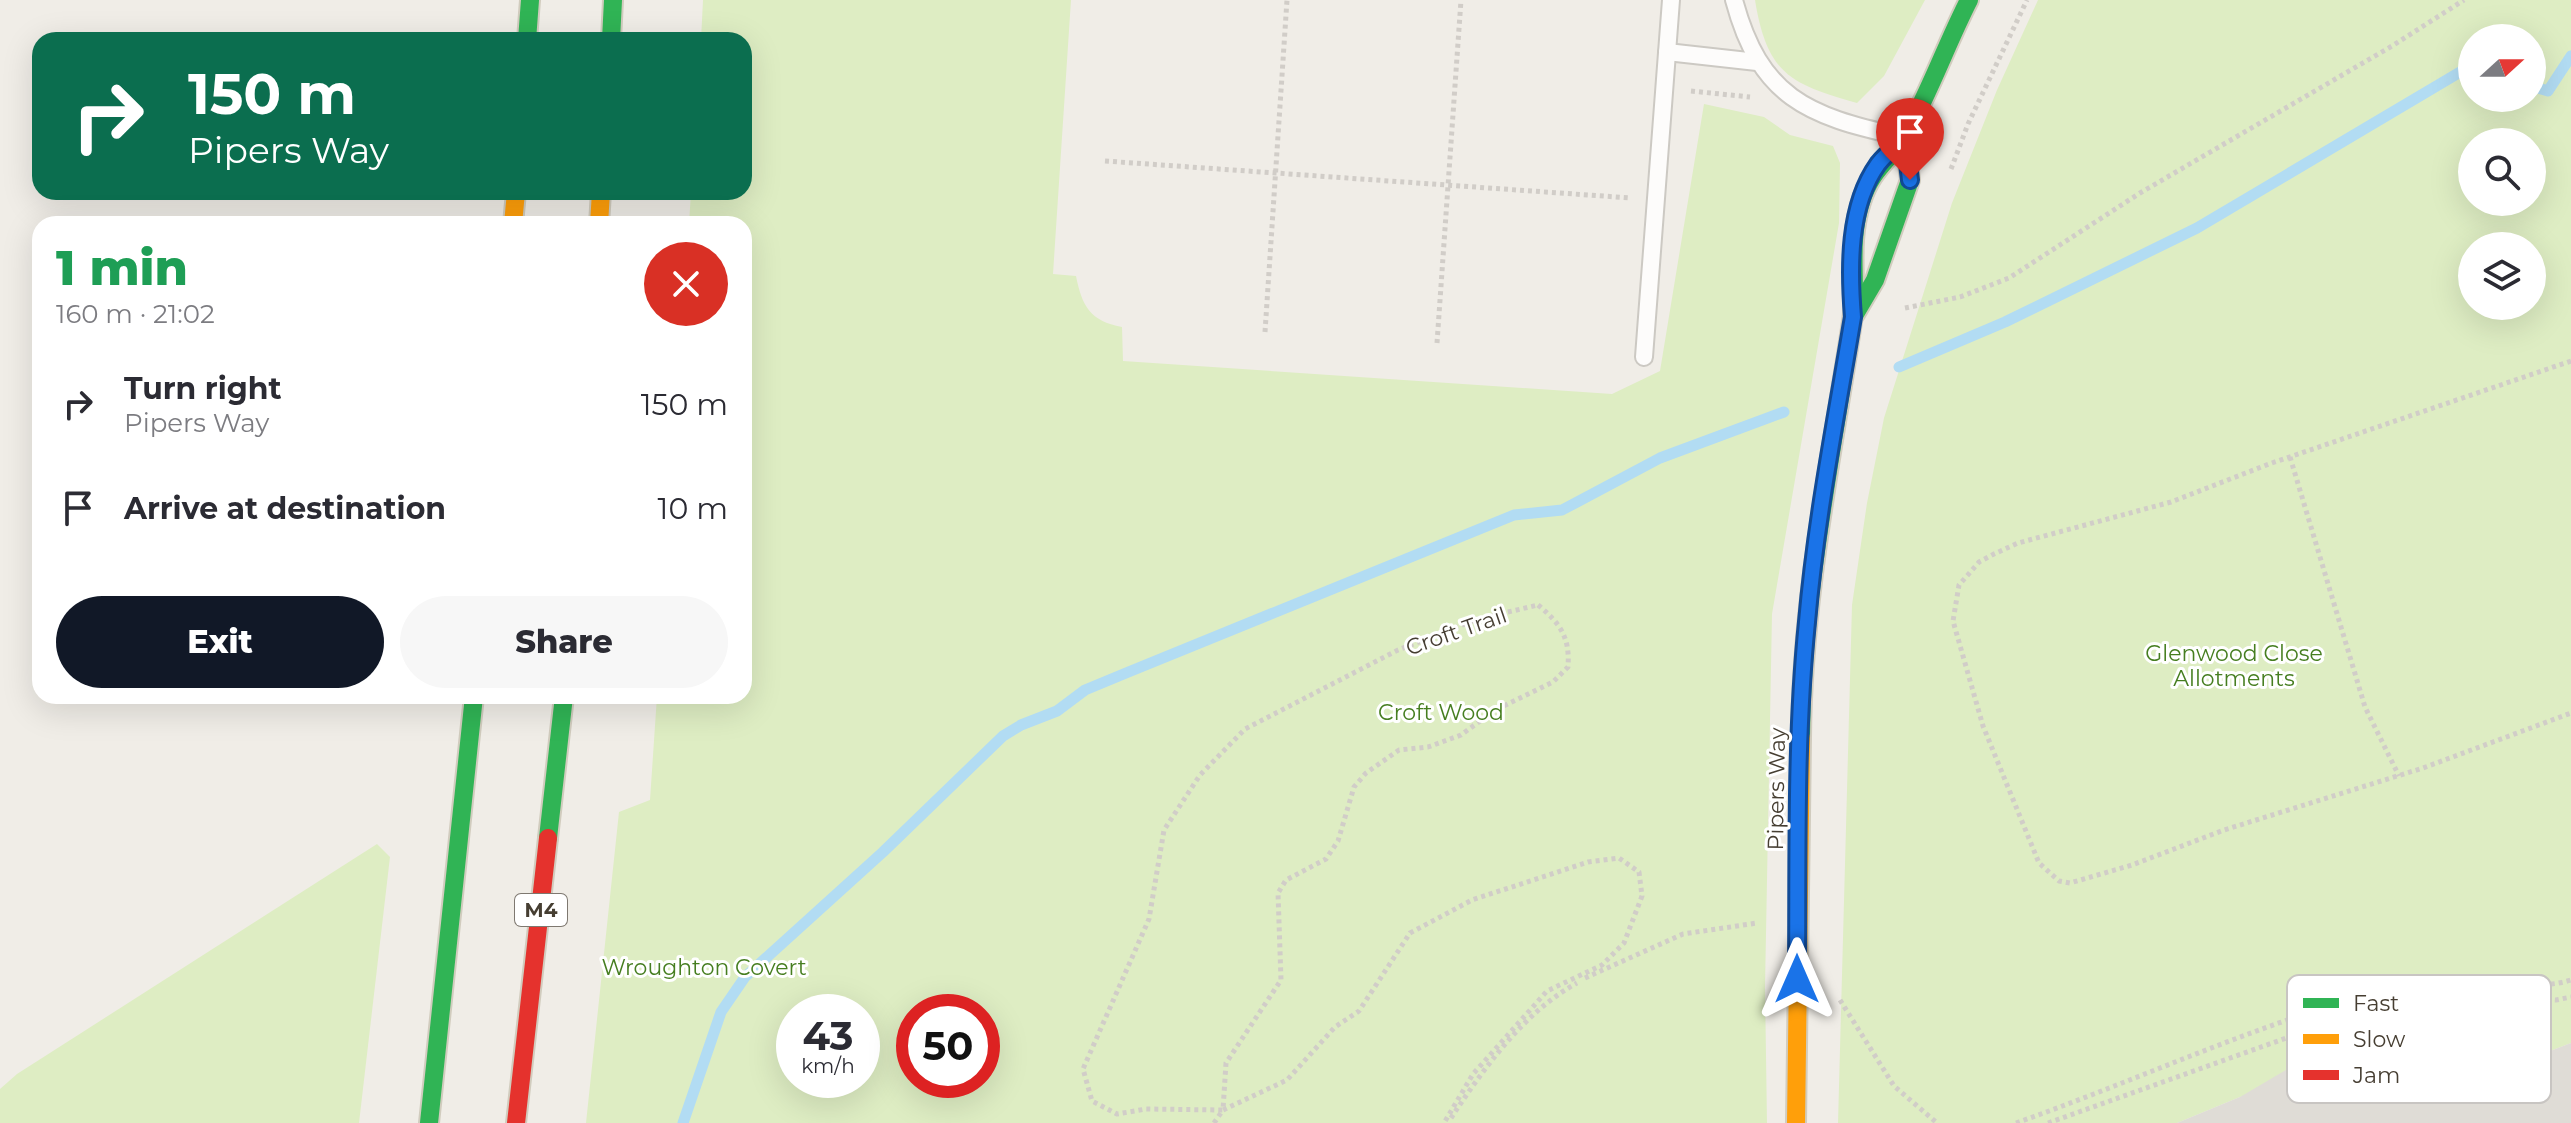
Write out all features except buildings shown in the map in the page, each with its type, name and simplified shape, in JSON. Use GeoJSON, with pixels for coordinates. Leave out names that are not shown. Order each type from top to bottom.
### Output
{"type":"FeatureCollection","features":[{"type":"Feature","properties":{"kind":"main road"},"geometry":{"type":"LineString","coordinates":[[528,32],[530,0]]}},
{"type":"Feature","properties":{"kind":"main road"},"geometry":{"type":"LineString","coordinates":[[611,32],[613,0]]}},
{"type":"Feature","properties":{"kind":"main road","name":"Pipers Way"},"geometry":{"type":"LineString","coordinates":[[1796,1123],[1806,624],[1815,546],[1853,317],[1852,255],[1862,196],[1878,164],[1905,138],[1947,40],[1969,0]]}},
{"type":"Feature","properties":{"kind":"main road","name":"Pipers Way"},"geometry":{"type":"LineString","coordinates":[[1853,317],[1875,280],[1910,180],[1905,138]]}},
{"type":"Feature","properties":{"kind":"main road"},"geometry":{"type":"LineString","coordinates":[[429,1123],[473,704]]}},
{"type":"Feature","properties":{"kind":"main road","name":"M4"},"geometry":{"type":"LineString","coordinates":[[516,1123],[563,704]]}},
{"type":"Feature","properties":{"kind":"lane"},"geometry":{"type":"LineString","coordinates":[[1644,357],[1671,0]]}},
{"type":"Feature","properties":{"kind":"lane"},"geometry":{"type":"LineString","coordinates":[[1734,0],[1757,62],[1796,102],[1853,126],[1905,138]]}},
{"type":"Feature","properties":{"kind":"lane"},"geometry":{"type":"LineString","coordinates":[[1667,52],[1757,62]]}},
{"type":"Feature","properties":{"kind":"path"},"geometry":{"type":"LineString","coordinates":[[1265,332],[1287,0]]}},
{"type":"Feature","properties":{"kind":"path"},"geometry":{"type":"LineString","coordinates":[[1437,343],[1461,0]]}},
{"type":"Feature","properties":{"kind":"path"},"geometry":{"type":"LineString","coordinates":[[1946,181],[1968,124],[2027,0]]}},
{"type":"Feature","properties":{"kind":"path"},"geometry":{"type":"LineString","coordinates":[[1905,295],[1900,309],[1960,297],[2009,278],[2140,193],[2392,46],[2464,0]]}},
{"type":"Feature","properties":{"kind":"path"},"geometry":{"type":"LineString","coordinates":[[1689,107],[1693,55]]}},
{"type":"Feature","properties":{"kind":"path"},"geometry":{"type":"LineString","coordinates":[[1105,161],[1656,200]]}},
{"type":"Feature","properties":{"kind":"path"},"geometry":{"type":"LineString","coordinates":[[2571,361],[2290,457],[2171,502],[2018,543],[1979,562],[1959,585],[1953,621],[1983,726],[2039,863],[2059,881],[2070,883],[2132,865],[2224,830],[2399,776],[2571,713]]}},
{"type":"Feature","properties":{"kind":"path"},"geometry":{"type":"LineString","coordinates":[[2290,457],[2365,707],[2399,776]]}},
{"type":"Feature","properties":{"kind":"path","name":"Croft Trail"},"geometry":{"type":"LineString","coordinates":[[1223,1110],[1226,1063],[1281,980],[1278,893],[1286,880],[1326,859],[1338,841],[1354,787],[1366,773],[1399,750],[1428,747],[1461,735],[1495,710],[1553,682],[1568,667],[1569,643],[1557,620],[1538,605],[1478,619],[1398,650],[1245,729],[1200,775],[1164,830],[1149,919],[1083,1069],[1092,1101],[1117,1114],[1146,1109],[1223,1110],[1287,1080],[1335,1027],[1359,1011],[1410,933],[1472,900],[1588,862],[1619,858],[1639,872],[1642,896],[1624,943],[1602,965],[1547,991],[1473,1074],[1446,1123]]}},
{"type":"Feature","properties":{"kind":"path"},"geometry":{"type":"LineString","coordinates":[[1446,1123],[1494,1059],[1557,994],[1683,934],[1798,921]]}},
{"type":"Feature","properties":{"kind":"path"},"geometry":{"type":"LineString","coordinates":[[2551,984],[2571,980]]}},
{"type":"Feature","properties":{"kind":"path"},"geometry":{"type":"LineString","coordinates":[[1834,988],[1877,1065],[1915,1107],[1937,1123]]}},
{"type":"Feature","properties":{"kind":"path"},"geometry":{"type":"LineString","coordinates":[[2551,1000],[2571,997]]}},
{"type":"Feature","properties":{"kind":"path"},"geometry":{"type":"LineString","coordinates":[[2016,1123],[2208,1049],[2287,1023]]}},
{"type":"Feature","properties":{"kind":"path"},"geometry":{"type":"LineString","coordinates":[[2048,1123],[2287,1037]]}},
{"type":"Feature","properties":{"kind":"path"},"geometry":{"type":"LineString","coordinates":[[1214,1123],[1223,1110]]}},
{"type":"Feature","properties":{"kind":"green space","name":"Croft Wood"},"geometry":{"type":"Polygon","coordinates":[[[703,0],[1071,0],[1053,274],[1076,276],[1081,296],[1089,310],[1102,321],[1122,327],[1123,361],[1612,394],[1660,371],[1704,104],[1764,117],[1790,135],[1833,146],[1840,163],[1839,223],[1772,614],[1765,987],[1767,1123],[586,1123],[619,812],[650,800],[656,704],[752,704],[752,216],[690,216],[690,200],[752,200],[752,32],[701,32],[703,0]]]}},
{"type":"Feature","properties":{"kind":"green space"},"geometry":{"type":"Polygon","coordinates":[[[1755,0],[1925,0],[1884,76],[1857,103],[1814,89],[1785,72],[1767,45],[1755,0]]]}},
{"type":"Feature","properties":{"kind":"green space","name":"Glenwood Close Allotments"},"geometry":{"type":"Polygon","coordinates":[[[2038,0],[2571,0],[2571,1043],[2551,1051],[2551,975],[2287,975],[2287,1086],[2240,1097],[2177,1123],[1838,1123],[1852,605],[1867,503],[1884,418],[1952,203],[1997,90],[2038,0]]]}},
{"type":"Feature","properties":{"kind":"green space"},"geometry":{"type":"Polygon","coordinates":[[[377,844],[390,857],[359,1123],[0,1123],[0,1089],[17,1074],[377,844]]]}},
{"type":"Feature","properties":{"kind":"shaded area"},"geometry":{"type":"Polygon","coordinates":[[[2571,1043],[2571,1123],[2177,1123],[2240,1097],[2287,1069],[2287,1103],[2551,1103],[2551,1051],[2571,1043]]]}},
{"type":"Feature","properties":{"kind":"waterway"},"geometry":{"type":"LineString","coordinates":[[2546,90],[2571,56]]}},
{"type":"Feature","properties":{"kind":"waterway"},"geometry":{"type":"LineString","coordinates":[[1899,367],[2005,322],[2197,228],[2458,73]]}},
{"type":"Feature","properties":{"kind":"waterway"},"geometry":{"type":"LineString","coordinates":[[683,1123],[721,1012],[745,977],[883,852],[1003,736],[1021,725],[1057,711],[1085,690],[1514,515],[1562,510],[1660,458],[1784,412]]}},
{"type":"Feature","properties":{"kind":"traffic: fast"},"geometry":{"type":"LineString","coordinates":[[528,32],[530,0]]}},
{"type":"Feature","properties":{"kind":"traffic: fast"},"geometry":{"type":"LineString","coordinates":[[611,32],[613,0]]}},
{"type":"Feature","properties":{"kind":"traffic: fast"},"geometry":{"type":"LineString","coordinates":[[1801,738],[1806,633],[1852,322],[1857,218],[1871,180],[1916,116],[1969,0]]}},
{"type":"Feature","properties":{"kind":"traffic: fast"},"geometry":{"type":"LineString","coordinates":[[1855,314],[1875,280],[1910,180],[1905,138]]}},
{"type":"Feature","properties":{"kind":"traffic: fast"},"geometry":{"type":"LineString","coordinates":[[429,1123],[473,704]]}},
{"type":"Feature","properties":{"kind":"traffic: fast"},"geometry":{"type":"LineString","coordinates":[[548,838],[563,704]]}},
{"type":"Feature","properties":{"kind":"traffic: slow"},"geometry":{"type":"LineString","coordinates":[[514,216],[515,200]]}},
{"type":"Feature","properties":{"kind":"traffic: slow"},"geometry":{"type":"LineString","coordinates":[[600,200],[600,216]]}},
{"type":"Feature","properties":{"kind":"traffic: slow"},"geometry":{"type":"LineString","coordinates":[[1796,1123],[1801,738]]}},
{"type":"Feature","properties":{"kind":"traffic: jam"},"geometry":{"type":"LineString","coordinates":[[516,1123],[548,838]]}},
{"type":"Feature","properties":{"kind":"route"},"geometry":{"type":"LineString","coordinates":[[1797,979],[1801,700],[1806,624],[1815,546],[1853,317],[1850,286],[1853,240],[1862,196],[1878,164],[1905,138],[1910,180]]}},
{"type":"Feature","properties":{"kind":"park label","name":"Wroughton Covert"},"geometry":{"type":"Point","coordinates":[704,967]}}]}
